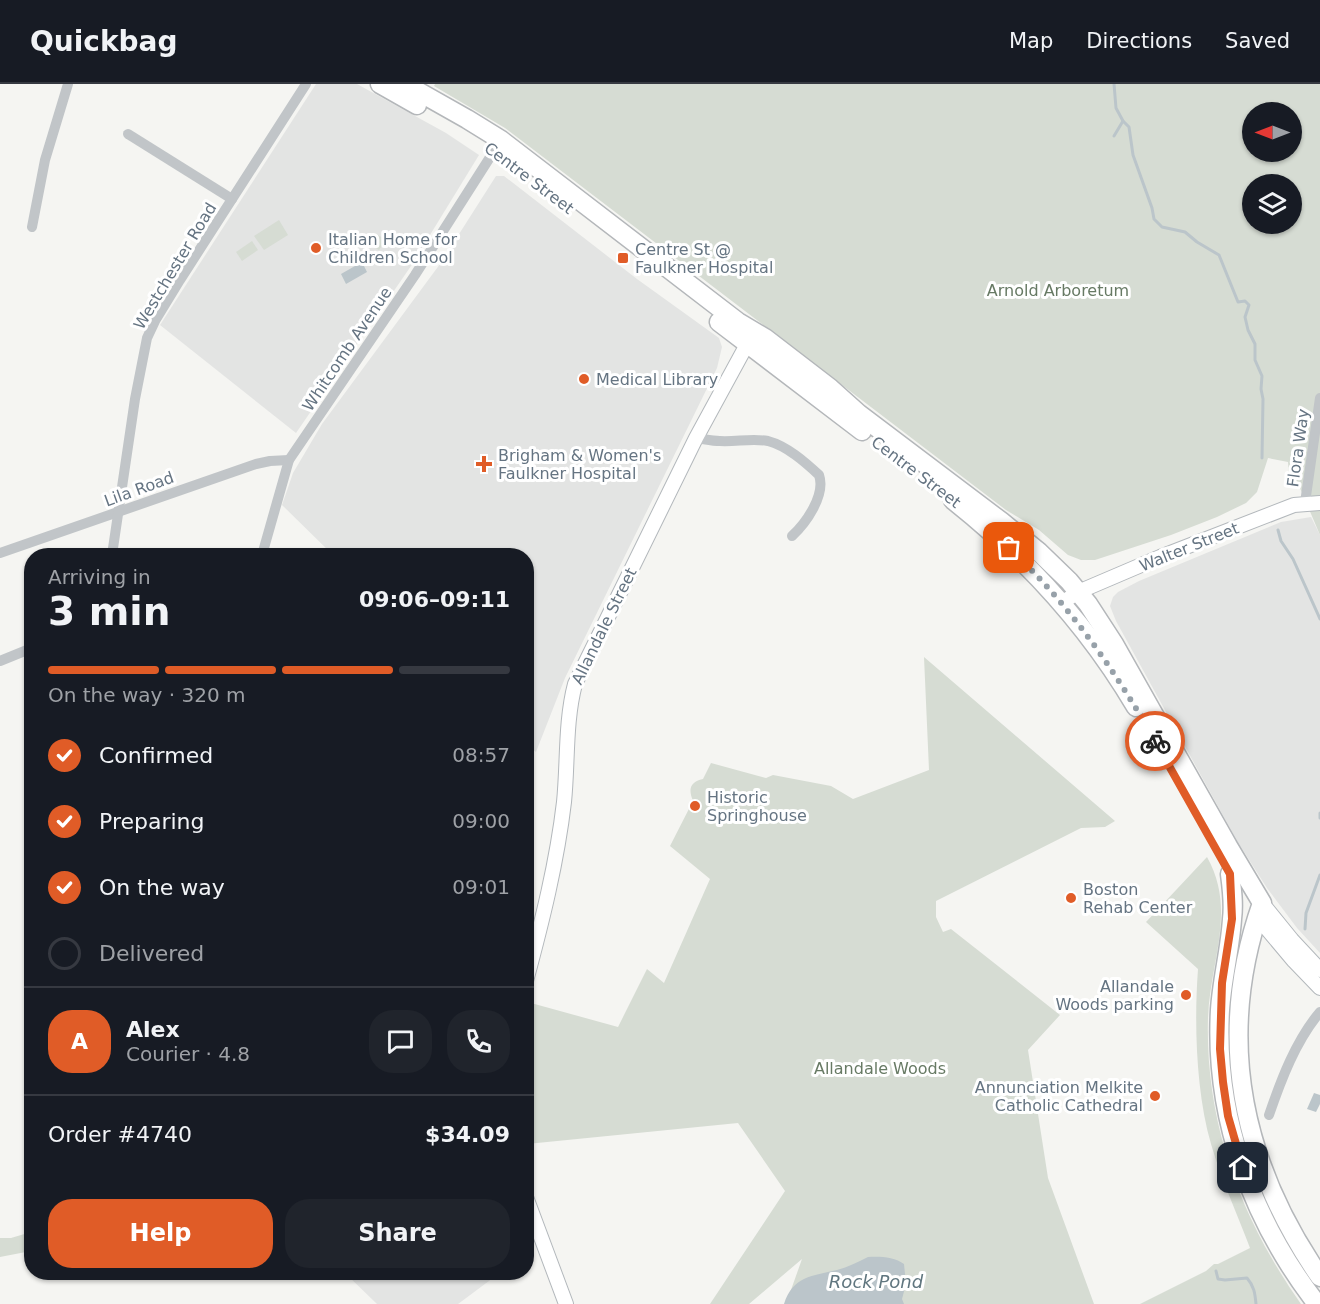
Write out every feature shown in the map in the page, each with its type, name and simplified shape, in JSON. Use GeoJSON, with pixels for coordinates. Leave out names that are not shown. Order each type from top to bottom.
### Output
{"type":"FeatureCollection","features":[{"type":"Feature","properties":{"kind":"highway","name":"Centre Street"},"geometry":{"type":"LineString","coordinates":[[380,84],[498,145]]}},
{"type":"Feature","properties":{"kind":"highway","name":"Centre Street"},"geometry":{"type":"LineString","coordinates":[[405,84],[467,118],[498,145],[738,322],[750,338],[965,510],[1015,553],[1062,603],[1118,677],[1230,874],[1260,910]]}},
{"type":"Feature","properties":{"kind":"highway","name":"Centre Street"},"geometry":{"type":"LineString","coordinates":[[750,338],[822,382],[859,414],[1026,541],[1055,566],[1078,592],[1119,653],[1219,831],[1260,910]]}},
{"type":"Feature","properties":{"kind":"highway"},"geometry":{"type":"LineString","coordinates":[[1230,874],[1232,919],[1220,1016],[1221,1065],[1226,1100],[1237,1150],[1254,1200],[1276,1244],[1317,1304]]}},
{"type":"Feature","properties":{"kind":"highway"},"geometry":{"type":"LineString","coordinates":[[1260,910],[1247,950],[1240,999],[1239,1048],[1244,1097],[1255,1146],[1271,1192],[1293,1237],[1319,1276],[1303,1285]]}},
{"type":"Feature","properties":{"kind":"street"},"geometry":{"type":"LineString","coordinates":[[32,227],[45,160],[68,84]]}},
{"type":"Feature","properties":{"kind":"street","name":"Westchester Road"},"geometry":{"type":"LineString","coordinates":[[113,548],[135,399],[147,338],[170,296],[306,84]]}},
{"type":"Feature","properties":{"kind":"street"},"geometry":{"type":"LineString","coordinates":[[128,134],[232,200]]}},
{"type":"Feature","properties":{"kind":"street","name":"Whitcomb Avenue"},"geometry":{"type":"LineString","coordinates":[[264,548],[289,460],[393,308],[498,145]]}},
{"type":"Feature","properties":{"kind":"street","name":"Allandale Street"},"geometry":{"type":"LineString","coordinates":[[534,948],[560,835],[570,703],[575,684],[696,438],[750,338]]}},
{"type":"Feature","properties":{"kind":"street","name":"Flora Way"},"geometry":{"type":"LineString","coordinates":[[1305,503],[1320,398]]}},
{"type":"Feature","properties":{"kind":"street"},"geometry":{"type":"LineString","coordinates":[[696,438],[720,441],[768,441],[789,452],[819,475],[821,494],[792,536]]}},
{"type":"Feature","properties":{"kind":"street","name":"Lila Road"},"geometry":{"type":"LineString","coordinates":[[0,553],[256,464],[270,460],[289,460]]}},
{"type":"Feature","properties":{"kind":"street","name":"Walter Street"},"geometry":{"type":"LineString","coordinates":[[1062,603],[1078,592],[1294,505],[1320,503]]}},
{"type":"Feature","properties":{"kind":"street"},"geometry":{"type":"LineString","coordinates":[[0,661],[24,651]]}},
{"type":"Feature","properties":{"kind":"street","name":"Centre Street"},"geometry":{"type":"LineString","coordinates":[[1260,910],[1320,970]]}},
{"type":"Feature","properties":{"kind":"street","name":"Centre Street"},"geometry":{"type":"LineString","coordinates":[[1260,910],[1294,961],[1320,988]]}},
{"type":"Feature","properties":{"kind":"street"},"geometry":{"type":"LineString","coordinates":[[1269,1115],[1285,1073],[1300,1043],[1320,1012]]}},
{"type":"Feature","properties":{"kind":"street"},"geometry":{"type":"LineString","coordinates":[[534,1218],[566,1304]]}},
{"type":"Feature","properties":{"kind":"shaded area","name":"Italian Home for Children School"},"geometry":{"type":"Polygon","coordinates":[[[316,84],[357,84],[446,133],[479,155],[411,266],[296,433],[160,325],[316,84]]]}},
{"type":"Feature","properties":{"kind":"shaded area","name":"Brigham & Women's Faulkner Hospital"},"geometry":{"type":"Polygon","coordinates":[[[496,176],[504,176],[637,279],[719,338],[722,347],[717,368],[565,678],[536,752],[534,750],[534,548],[326,548],[282,505],[293,473],[322,424],[440,264],[496,176]]]}},
{"type":"Feature","properties":{"kind":"shaded area"},"geometry":{"type":"Polygon","coordinates":[[[1311,517],[1320,535],[1320,953],[1297,928],[1267,888],[1237,841],[1116,621],[1110,606],[1113,597],[1118,592],[1139,581],[1281,522],[1311,517]]]}},
{"type":"Feature","properties":{"kind":"shaded area"},"geometry":{"type":"Polygon","coordinates":[[[352,1280],[490,1280],[458,1304],[377,1304],[352,1280]]]}},
{"type":"Feature","properties":{"kind":"green space","name":"Arnold Arboretum"},"geometry":{"type":"Polygon","coordinates":[[[435,84],[1320,84],[1320,535],[1297,481],[1292,480],[1289,474],[1288,462],[1268,458],[1257,492],[1246,503],[1171,535],[1095,560],[1081,560],[1068,555],[1039,530],[1006,510],[505,128],[434,86],[435,84]]]}},
{"type":"Feature","properties":{"kind":"green space"},"geometry":{"type":"Polygon","coordinates":[[[279,220],[288,235],[264,250],[254,236],[279,220]]]}},
{"type":"Feature","properties":{"kind":"green space"},"geometry":{"type":"Polygon","coordinates":[[[375,233],[386,240],[379,250],[368,243],[375,233]]]}},
{"type":"Feature","properties":{"kind":"green space"},"geometry":{"type":"Polygon","coordinates":[[[252,241],[258,250],[242,261],[236,252],[252,241]]]}},
{"type":"Feature","properties":{"kind":"green space","name":"Allandale Woods"},"geometry":{"type":"Polygon","coordinates":[[[924,657],[1115,821],[1105,827],[1081,828],[936,901],[936,917],[943,932],[951,929],[1060,1015],[1028,1050],[1048,1178],[1094,1304],[786,1304],[802,1259],[749,1304],[710,1304],[785,1191],[738,1123],[534,1143],[534,1004],[618,1027],[647,969],[664,983],[710,879],[670,846],[693,801],[691,787],[695,782],[703,779],[711,763],[766,778],[773,775],[831,786],[853,799],[929,770],[924,657]]]}},
{"type":"Feature","properties":{"kind":"green space"},"geometry":{"type":"Polygon","coordinates":[[[1207,857],[1216,877],[1221,916],[1208,1018],[1213,1095],[1220,1132],[1244,1204],[1280,1272],[1301,1304],[1140,1304],[1206,1271],[1214,1264],[1250,1248],[1219,1170],[1206,1124],[1197,1057],[1198,969],[1146,922],[1207,857]]]}},
{"type":"Feature","properties":{"kind":"green space"},"geometry":{"type":"Polygon","coordinates":[[[24,1234],[24,1252],[0,1257],[0,1238],[24,1234]]]}},
{"type":"Feature","properties":{"kind":"water"},"geometry":{"type":"Polygon","coordinates":[[[362,262],[367,272],[346,284],[341,274],[362,262]]]}},
{"type":"Feature","properties":{"kind":"water"},"geometry":{"type":"Polygon","coordinates":[[[1314,1093],[1320,1095],[1320,1104],[1316,1112],[1307,1109],[1314,1093]]]}},
{"type":"Feature","properties":{"kind":"water","name":"Rock Pond"},"geometry":{"type":"Polygon","coordinates":[[[868,1257],[887,1258],[904,1264],[906,1284],[902,1299],[904,1304],[784,1304],[793,1288],[804,1279],[841,1269],[868,1257]]]}},
{"type":"Feature","properties":{"kind":"waterway"},"geometry":{"type":"LineString","coordinates":[[1114,84],[1116,108],[1129,127],[1133,155],[1154,219],[1162,227],[1185,232],[1219,255],[1238,302],[1245,301],[1249,305],[1245,317],[1255,344],[1255,360],[1262,376],[1262,458]]}},
{"type":"Feature","properties":{"kind":"waterway"},"geometry":{"type":"LineString","coordinates":[[1114,136],[1123,121]]}},
{"type":"Feature","properties":{"kind":"waterway"},"geometry":{"type":"LineString","coordinates":[[1278,530],[1281,541],[1293,559],[1320,619]]}},
{"type":"Feature","properties":{"kind":"waterway"},"geometry":{"type":"LineString","coordinates":[[1320,813],[1320,818]]}},
{"type":"Feature","properties":{"kind":"waterway"},"geometry":{"type":"LineString","coordinates":[[1305,929],[1306,913],[1320,875]]}},
{"type":"Feature","properties":{"kind":"waterway"},"geometry":{"type":"LineString","coordinates":[[1216,1271],[1218,1279],[1247,1278],[1254,1290],[1256,1304]]}},
{"type":"Feature","properties":{"kind":"way so far"},"geometry":{"type":"LineString","coordinates":[[1009,548],[1067,609],[1094,644],[1118,677],[1155,741]]}},
{"type":"Feature","properties":{"kind":"place","name":"Italian Home for Children School"},"geometry":{"type":"Point","coordinates":[316,248]}},
{"type":"Feature","properties":{"kind":"place","name":"Centre St @ Faulkner Hospital"},"geometry":{"type":"Point","coordinates":[623,258]}},
{"type":"Feature","properties":{"kind":"place","name":"Medical Library"},"geometry":{"type":"Point","coordinates":[584,379]}},
{"type":"Feature","properties":{"kind":"place","name":"Brigham & Women's Faulkner Hospital"},"geometry":{"type":"Point","coordinates":[484,464]}},
{"type":"Feature","properties":{"kind":"place","name":"Historic Springhouse"},"geometry":{"type":"Point","coordinates":[695,806]}},
{"type":"Feature","properties":{"kind":"place","name":"Boston Rehab Center"},"geometry":{"type":"Point","coordinates":[1071,898]}},
{"type":"Feature","properties":{"kind":"place","name":"Allandale Woods parking"},"geometry":{"type":"Point","coordinates":[1186,995]}},
{"type":"Feature","properties":{"kind":"place","name":"Annunciation Melkite Catholic Cathedral"},"geometry":{"type":"Point","coordinates":[1155,1096]}},
{"type":"Feature","properties":{"kind":"route"},"geometry":{"type":"LineString","coordinates":[[1155,741],[1230,874],[1232,919],[1222,983],[1220,1049],[1228,1116],[1243,1168]]}}]}
